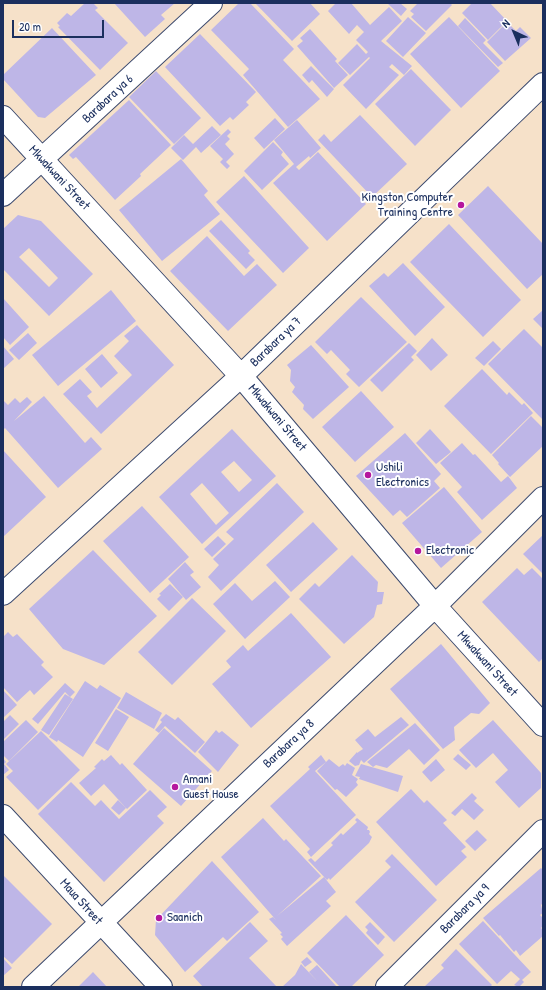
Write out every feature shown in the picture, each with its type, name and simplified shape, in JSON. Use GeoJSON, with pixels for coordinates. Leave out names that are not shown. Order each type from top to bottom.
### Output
{"type":"FeatureCollection","features":[{"type":"Feature","properties":{"kind":"street","name":"Barabara ya 6"},"geometry":{"type":"LineString","coordinates":[[3,195],[212,3]]}},
{"type":"Feature","properties":{"kind":"street","name":"Barabara ya 7"},"geometry":{"type":"LineString","coordinates":[[3,594],[241,376],[543,84]]}},
{"type":"Feature","properties":{"kind":"street","name":"Mkwakwani Street"},"geometry":{"type":"LineString","coordinates":[[3,117],[241,376],[435,606],[543,725]]}},
{"type":"Feature","properties":{"kind":"street","name":"Barabara ya 8"},"geometry":{"type":"LineString","coordinates":[[33,987],[435,606],[543,498]]}},
{"type":"Feature","properties":{"kind":"street","name":"Maua Street"},"geometry":{"type":"LineString","coordinates":[[3,816],[100,923],[161,987]]}},
{"type":"Feature","properties":{"kind":"street","name":"Barabara ya 9"},"geometry":{"type":"LineString","coordinates":[[387,987],[543,831]]}},
{"type":"Feature","properties":{"kind":"building"},"geometry":{"type":"Polygon","coordinates":[[[85,3],[93,3],[98,8],[95,10],[128,43],[100,70],[58,27],[60,26],[57,23],[67,13],[71,16],[85,3]]]}},
{"type":"Feature","properties":{"kind":"building"},"geometry":{"type":"Polygon","coordinates":[[[114,3],[175,3],[161,15],[165,19],[145,37],[114,3]]]}},
{"type":"Feature","properties":{"kind":"building"},"geometry":{"type":"Polygon","coordinates":[[[239,3],[250,3],[294,49],[283,60],[320,99],[288,127],[243,75],[249,69],[211,30],[239,3]]]}},
{"type":"Feature","properties":{"kind":"building"},"geometry":{"type":"Polygon","coordinates":[[[255,3],[310,3],[320,14],[292,41],[255,3]]]}},
{"type":"Feature","properties":{"kind":"building"},"geometry":{"type":"Polygon","coordinates":[[[336,3],[351,3],[370,25],[389,7],[402,21],[381,41],[412,66],[404,75],[392,64],[389,67],[399,75],[366,109],[343,85],[370,58],[369,57],[350,75],[338,63],[357,44],[366,54],[368,52],[356,40],[364,32],[357,25],[349,34],[328,11],[336,3]]]}},
{"type":"Feature","properties":{"kind":"building"},"geometry":{"type":"Polygon","coordinates":[[[387,3],[400,3],[407,9],[401,16],[387,3]]]}},
{"type":"Feature","properties":{"kind":"building"},"geometry":{"type":"Polygon","coordinates":[[[418,3],[450,3],[452,5],[426,31],[411,17],[414,14],[410,11],[418,3]]]}},
{"type":"Feature","properties":{"kind":"building"},"geometry":{"type":"Polygon","coordinates":[[[472,3],[490,3],[507,21],[488,40],[462,13],[472,3]]]}},
{"type":"Feature","properties":{"kind":"building"},"geometry":{"type":"Polygon","coordinates":[[[408,17],[426,33],[403,57],[386,41],[408,17]]]}},
{"type":"Feature","properties":{"kind":"building"},"geometry":{"type":"Polygon","coordinates":[[[449,17],[500,71],[461,108],[410,54],[449,17]]]}},
{"type":"Feature","properties":{"kind":"building"},"geometry":{"type":"Polygon","coordinates":[[[465,18],[486,40],[483,43],[503,63],[498,67],[458,26],[465,18]]]}},
{"type":"Feature","properties":{"kind":"building"},"geometry":{"type":"Polygon","coordinates":[[[507,22],[516,31],[520,27],[531,38],[505,61],[487,42],[507,22]]]}},
{"type":"Feature","properties":{"kind":"building"},"geometry":{"type":"Polygon","coordinates":[[[52,28],[96,75],[45,118],[38,117],[3,79],[3,75],[52,28]]]}},
{"type":"Feature","properties":{"kind":"building"},"geometry":{"type":"Polygon","coordinates":[[[310,29],[337,59],[335,61],[348,75],[334,88],[297,46],[303,41],[300,38],[310,29]]]}},
{"type":"Feature","properties":{"kind":"building"},"geometry":{"type":"Polygon","coordinates":[[[200,34],[256,92],[246,102],[249,105],[233,120],[230,117],[220,126],[165,67],[200,34]]]}},
{"type":"Feature","properties":{"kind":"building"},"geometry":{"type":"Polygon","coordinates":[[[311,66],[334,89],[327,97],[312,80],[309,83],[302,75],[311,66]]]}},
{"type":"Feature","properties":{"kind":"building"},"geometry":{"type":"Polygon","coordinates":[[[411,69],[451,110],[415,146],[375,104],[411,69]]]}},
{"type":"Feature","properties":{"kind":"building"},"geometry":{"type":"Polygon","coordinates":[[[156,71],[201,118],[174,144],[129,97],[156,71]]]}},
{"type":"Feature","properties":{"kind":"building"},"geometry":{"type":"Polygon","coordinates":[[[129,100],[171,145],[115,200],[76,157],[73,159],[69,155],[129,100]]]}},
{"type":"Feature","properties":{"kind":"building"},"geometry":{"type":"Polygon","coordinates":[[[360,115],[407,164],[372,197],[318,140],[324,134],[331,142],[360,115]]]}},
{"type":"Feature","properties":{"kind":"building"},"geometry":{"type":"Polygon","coordinates":[[[275,118],[285,129],[264,149],[254,138],[275,118]]]}},
{"type":"Feature","properties":{"kind":"building"},"geometry":{"type":"Polygon","coordinates":[[[297,120],[321,148],[310,158],[309,156],[296,167],[299,170],[318,152],[366,204],[327,241],[273,183],[294,164],[274,140],[297,120]]]}},
{"type":"Feature","properties":{"kind":"building"},"geometry":{"type":"Polygon","coordinates":[[[212,126],[221,135],[201,153],[196,147],[183,160],[171,148],[184,135],[193,144],[212,126]]]}},
{"type":"Feature","properties":{"kind":"building"},"geometry":{"type":"Polygon","coordinates":[[[228,129],[231,132],[227,136],[230,139],[225,144],[234,154],[226,162],[230,166],[227,169],[220,162],[223,159],[210,146],[228,129]]]}},
{"type":"Feature","properties":{"kind":"building"},"geometry":{"type":"Polygon","coordinates":[[[273,142],[283,152],[281,155],[289,164],[262,190],[244,171],[273,142]]]}},
{"type":"Feature","properties":{"kind":"building"},"geometry":{"type":"Polygon","coordinates":[[[181,159],[208,191],[204,195],[220,214],[162,261],[119,210],[181,159]]]}},
{"type":"Feature","properties":{"kind":"building"},"geometry":{"type":"Polygon","coordinates":[[[244,176],[309,248],[283,273],[216,202],[244,176]]]}},
{"type":"Feature","properties":{"kind":"building"},"geometry":{"type":"Polygon","coordinates":[[[488,186],[543,244],[543,274],[527,289],[458,215],[488,186]]]}},
{"type":"Feature","properties":{"kind":"building"},"geometry":{"type":"Polygon","coordinates":[[[18,215],[41,221],[93,274],[49,316],[3,269],[3,229],[18,215]],[[29,248],[19,257],[49,287],[58,278],[29,248]]]}},
{"type":"Feature","properties":{"kind":"building"},"geometry":{"type":"Polygon","coordinates":[[[221,220],[250,251],[248,253],[255,260],[246,269],[209,231],[221,220]]]}},
{"type":"Feature","properties":{"kind":"building"},"geometry":{"type":"Polygon","coordinates":[[[449,224],[521,300],[483,337],[410,262],[449,224]]]}},
{"type":"Feature","properties":{"kind":"building"},"geometry":{"type":"Polygon","coordinates":[[[207,236],[244,276],[257,264],[277,285],[228,331],[170,271],[207,236]]]}},
{"type":"Feature","properties":{"kind":"building"},"geometry":{"type":"Polygon","coordinates":[[[403,263],[445,307],[415,336],[369,286],[384,273],[388,277],[403,263]]]}},
{"type":"Feature","properties":{"kind":"building"},"geometry":{"type":"Polygon","coordinates":[[[111,290],[136,321],[58,386],[32,355],[111,290]]]}},
{"type":"Feature","properties":{"kind":"building"},"geometry":{"type":"Polygon","coordinates":[[[361,297],[407,342],[359,387],[346,374],[350,370],[331,350],[327,354],[315,342],[361,297]]]}},
{"type":"Feature","properties":{"kind":"building"},"geometry":{"type":"Polygon","coordinates":[[[3,298],[29,327],[10,345],[3,337],[3,298]]]}},
{"type":"Feature","properties":{"kind":"building"},"geometry":{"type":"Polygon","coordinates":[[[543,310],[543,329],[533,319],[543,310]]]}},
{"type":"Feature","properties":{"kind":"building"},"geometry":{"type":"Polygon","coordinates":[[[137,325],[174,365],[101,434],[63,394],[80,379],[92,392],[87,396],[97,408],[132,375],[114,356],[129,341],[124,336],[137,325]]]}},
{"type":"Feature","properties":{"kind":"building"},"geometry":{"type":"Polygon","coordinates":[[[524,329],[543,348],[543,420],[488,364],[524,329]]]}},
{"type":"Feature","properties":{"kind":"building"},"geometry":{"type":"Polygon","coordinates":[[[28,333],[37,343],[19,360],[9,350],[28,333]]]}},
{"type":"Feature","properties":{"kind":"building"},"geometry":{"type":"Polygon","coordinates":[[[432,338],[448,355],[431,371],[416,355],[432,338]]]}},
{"type":"Feature","properties":{"kind":"building"},"geometry":{"type":"Polygon","coordinates":[[[493,341],[501,349],[484,366],[475,358],[493,341]]]}},
{"type":"Feature","properties":{"kind":"building"},"geometry":{"type":"Polygon","coordinates":[[[409,343],[417,351],[411,357],[414,360],[382,392],[370,380],[409,343]]]}},
{"type":"Feature","properties":{"kind":"building"},"geometry":{"type":"Polygon","coordinates":[[[311,345],[349,387],[313,419],[303,409],[304,405],[292,392],[295,387],[290,381],[291,370],[287,365],[311,345]]]}},
{"type":"Feature","properties":{"kind":"building"},"geometry":{"type":"Polygon","coordinates":[[[3,346],[14,359],[3,369],[3,346]]]}},
{"type":"Feature","properties":{"kind":"building"},"geometry":{"type":"Polygon","coordinates":[[[102,354],[118,373],[101,388],[85,369],[102,354]]]}},
{"type":"Feature","properties":{"kind":"building"},"geometry":{"type":"Polygon","coordinates":[[[482,369],[507,395],[509,392],[522,405],[524,403],[533,413],[491,454],[444,406],[482,369]]]}},
{"type":"Feature","properties":{"kind":"building"},"geometry":{"type":"Polygon","coordinates":[[[361,391],[394,427],[355,462],[322,427],[361,391]]]}},
{"type":"Feature","properties":{"kind":"building"},"geometry":{"type":"Polygon","coordinates":[[[44,396],[85,443],[91,437],[102,449],[58,488],[5,428],[3,430],[3,400],[8,405],[15,398],[20,403],[27,397],[32,402],[14,421],[44,396]]]}},
{"type":"Feature","properties":{"kind":"building"},"geometry":{"type":"Polygon","coordinates":[[[531,416],[543,428],[543,446],[510,477],[492,455],[531,416]]]}},
{"type":"Feature","properties":{"kind":"building"},"geometry":{"type":"Polygon","coordinates":[[[232,429],[276,476],[202,544],[159,497],[232,429]],[[234,461],[221,472],[239,492],[252,480],[234,461]],[[202,483],[190,494],[216,525],[229,513],[202,483]]]}},
{"type":"Feature","properties":{"kind":"building"},"geometry":{"type":"Polygon","coordinates":[[[430,429],[451,452],[436,464],[416,443],[430,429]]]}},
{"type":"Feature","properties":{"kind":"building"},"geometry":{"type":"Polygon","coordinates":[[[405,433],[441,474],[434,481],[440,488],[407,517],[400,510],[393,516],[356,476],[405,433]]]}},
{"type":"Feature","properties":{"kind":"building"},"geometry":{"type":"Polygon","coordinates":[[[462,443],[473,455],[475,454],[501,482],[508,476],[517,488],[482,520],[457,492],[462,487],[440,463],[462,443]]]}},
{"type":"Feature","properties":{"kind":"building"},"geometry":{"type":"Polygon","coordinates":[[[3,450],[46,497],[3,537],[3,450]]]}},
{"type":"Feature","properties":{"kind":"building"},"geometry":{"type":"Polygon","coordinates":[[[277,483],[304,512],[221,591],[208,577],[219,565],[213,559],[234,539],[226,532],[277,483]]]}},
{"type":"Feature","properties":{"kind":"building"},"geometry":{"type":"Polygon","coordinates":[[[444,487],[482,532],[441,568],[402,523],[444,487]]]}},
{"type":"Feature","properties":{"kind":"building"},"geometry":{"type":"Polygon","coordinates":[[[142,506],[189,557],[150,593],[103,541],[142,506]]]}},
{"type":"Feature","properties":{"kind":"building"},"geometry":{"type":"Polygon","coordinates":[[[313,522],[338,549],[291,592],[266,565],[313,522]]]}},
{"type":"Feature","properties":{"kind":"building"},"geometry":{"type":"Polygon","coordinates":[[[543,535],[543,574],[523,554],[543,535]]]}},
{"type":"Feature","properties":{"kind":"building"},"geometry":{"type":"Polygon","coordinates":[[[218,536],[226,544],[212,557],[204,549],[218,536]]]}},
{"type":"Feature","properties":{"kind":"building"},"geometry":{"type":"Polygon","coordinates":[[[93,550],[157,616],[104,665],[63,649],[29,609],[93,550]]]}},
{"type":"Feature","properties":{"kind":"building"},"geometry":{"type":"Polygon","coordinates":[[[352,555],[378,582],[377,592],[384,592],[382,604],[377,605],[374,617],[344,644],[299,599],[315,583],[319,587],[352,555]]]}},
{"type":"Feature","properties":{"kind":"building"},"geometry":{"type":"Polygon","coordinates":[[[185,562],[194,572],[190,575],[201,587],[186,600],[168,579],[185,562]]]}},
{"type":"Feature","properties":{"kind":"building"},"geometry":{"type":"Polygon","coordinates":[[[517,568],[524,575],[532,568],[543,579],[543,658],[539,662],[482,602],[517,568]]]}},
{"type":"Feature","properties":{"kind":"building"},"geometry":{"type":"Polygon","coordinates":[[[275,581],[290,597],[245,639],[213,604],[235,583],[252,601],[275,581]]]}},
{"type":"Feature","properties":{"kind":"building"},"geometry":{"type":"Polygon","coordinates":[[[170,584],[183,597],[169,611],[157,599],[161,595],[159,594],[170,584]]]}},
{"type":"Feature","properties":{"kind":"building"},"geometry":{"type":"Polygon","coordinates":[[[192,598],[226,631],[172,685],[138,652],[192,598]]]}},
{"type":"Feature","properties":{"kind":"building"},"geometry":{"type":"Polygon","coordinates":[[[291,613],[331,657],[251,728],[212,684],[231,667],[226,661],[243,645],[248,651],[291,613]]]}},
{"type":"Feature","properties":{"kind":"building"},"geometry":{"type":"Polygon","coordinates":[[[8,632],[13,637],[17,634],[44,662],[41,665],[53,677],[34,695],[30,690],[17,702],[3,687],[3,637],[8,632]]]}},
{"type":"Feature","properties":{"kind":"building"},"geometry":{"type":"Polygon","coordinates":[[[441,644],[490,703],[479,714],[471,713],[454,727],[455,740],[443,749],[390,689],[441,644]]]}},
{"type":"Feature","properties":{"kind":"building"},"geometry":{"type":"Polygon","coordinates":[[[85,681],[97,689],[100,685],[121,698],[83,757],[58,740],[57,742],[49,737],[85,681]]]}},
{"type":"Feature","properties":{"kind":"building"},"geometry":{"type":"Polygon","coordinates":[[[65,683],[75,692],[70,697],[65,692],[38,724],[32,719],[65,683]]]}},
{"type":"Feature","properties":{"kind":"building"},"geometry":{"type":"Polygon","coordinates":[[[3,690],[17,705],[3,718],[3,690]]]}},
{"type":"Feature","properties":{"kind":"building"},"geometry":{"type":"Polygon","coordinates":[[[126,692],[162,713],[154,729],[117,708],[126,692]]]}},
{"type":"Feature","properties":{"kind":"building"},"geometry":{"type":"Polygon","coordinates":[[[65,694],[73,699],[49,735],[41,730],[65,694]]]}},
{"type":"Feature","properties":{"kind":"building"},"geometry":{"type":"Polygon","coordinates":[[[116,709],[129,717],[108,751],[95,743],[116,709]]]}},
{"type":"Feature","properties":{"kind":"building"},"geometry":{"type":"Polygon","coordinates":[[[166,714],[175,720],[178,717],[205,742],[195,753],[165,726],[159,733],[155,730],[162,722],[160,720],[166,714]]]}},
{"type":"Feature","properties":{"kind":"building"},"geometry":{"type":"Polygon","coordinates":[[[10,715],[19,724],[3,740],[3,722],[10,715]]]}},
{"type":"Feature","properties":{"kind":"building"},"geometry":{"type":"Polygon","coordinates":[[[401,717],[409,725],[364,763],[361,760],[359,765],[355,766],[349,761],[357,752],[363,749],[355,740],[368,729],[375,737],[401,717]]]}},
{"type":"Feature","properties":{"kind":"building"},"geometry":{"type":"Polygon","coordinates":[[[26,720],[38,732],[9,761],[3,755],[3,742],[26,720]]]}},
{"type":"Feature","properties":{"kind":"building"},"geometry":{"type":"Polygon","coordinates":[[[493,720],[541,773],[541,788],[519,808],[495,782],[508,770],[493,753],[476,768],[459,750],[493,720]]]}},
{"type":"Feature","properties":{"kind":"building"},"geometry":{"type":"Polygon","coordinates":[[[415,723],[440,750],[424,765],[409,749],[387,768],[376,765],[373,767],[367,762],[415,723]]]}},
{"type":"Feature","properties":{"kind":"building"},"geometry":{"type":"Polygon","coordinates":[[[164,728],[212,771],[181,806],[133,764],[164,728]]]}},
{"type":"Feature","properties":{"kind":"building"},"geometry":{"type":"Polygon","coordinates":[[[216,730],[219,733],[222,731],[239,745],[218,772],[198,752],[216,730]]]}},
{"type":"Feature","properties":{"kind":"building"},"geometry":{"type":"Polygon","coordinates":[[[41,731],[80,770],[38,810],[6,777],[13,771],[6,764],[41,731]]]}},
{"type":"Feature","properties":{"kind":"building"},"geometry":{"type":"Polygon","coordinates":[[[458,754],[471,765],[466,770],[453,759],[458,754]]]}},
{"type":"Feature","properties":{"kind":"building"},"geometry":{"type":"Polygon","coordinates":[[[111,755],[120,765],[122,763],[147,790],[127,809],[104,784],[91,796],[79,783],[96,768],[94,767],[102,759],[104,761],[111,755]]]}},
{"type":"Feature","properties":{"kind":"building"},"geometry":{"type":"Polygon","coordinates":[[[321,755],[326,762],[315,771],[356,815],[311,857],[307,852],[310,849],[270,806],[310,769],[308,767],[321,755]]]}},
{"type":"Feature","properties":{"kind":"building"},"geometry":{"type":"Polygon","coordinates":[[[3,758],[6,762],[4,764],[9,770],[3,775],[3,758]]]}},
{"type":"Feature","properties":{"kind":"building"},"geometry":{"type":"Polygon","coordinates":[[[329,759],[339,767],[343,764],[345,766],[347,763],[355,768],[352,775],[358,779],[356,782],[358,785],[346,797],[337,789],[335,790],[317,771],[329,759]]]}},
{"type":"Feature","properties":{"kind":"building"},"geometry":{"type":"Polygon","coordinates":[[[436,759],[445,770],[431,782],[422,772],[436,759]]]}},
{"type":"Feature","properties":{"kind":"building"},"geometry":{"type":"Polygon","coordinates":[[[361,764],[403,776],[398,792],[359,779],[360,777],[355,776],[361,764]]]}},
{"type":"Feature","properties":{"kind":"building"},"geometry":{"type":"Polygon","coordinates":[[[71,782],[95,806],[101,800],[119,819],[150,790],[167,807],[157,816],[164,823],[104,882],[38,814],[71,782]]]}},
{"type":"Feature","properties":{"kind":"building"},"geometry":{"type":"Polygon","coordinates":[[[411,789],[424,803],[427,800],[447,820],[443,823],[466,847],[461,851],[467,857],[436,886],[376,822],[411,789]]]}},
{"type":"Feature","properties":{"kind":"building"},"geometry":{"type":"Polygon","coordinates":[[[472,793],[477,798],[474,801],[484,810],[474,820],[462,809],[455,816],[451,813],[472,793]]]}},
{"type":"Feature","properties":{"kind":"building"},"geometry":{"type":"Polygon","coordinates":[[[118,800],[126,808],[119,815],[111,808],[118,800]]]}},
{"type":"Feature","properties":{"kind":"building"},"geometry":{"type":"Polygon","coordinates":[[[263,818],[284,841],[286,839],[321,876],[277,916],[324,877],[336,892],[326,901],[331,906],[287,946],[281,939],[283,937],[280,934],[282,933],[269,919],[273,917],[276,920],[221,857],[263,818]]]}},
{"type":"Feature","properties":{"kind":"building"},"geometry":{"type":"Polygon","coordinates":[[[357,818],[368,827],[367,830],[369,830],[369,834],[372,837],[369,843],[330,880],[329,878],[327,880],[308,860],[311,858],[315,862],[333,845],[331,843],[341,833],[343,835],[357,822],[355,820],[357,818]]]}},
{"type":"Feature","properties":{"kind":"building"},"geometry":{"type":"Polygon","coordinates":[[[477,830],[487,840],[475,851],[465,841],[477,830]]]}},
{"type":"Feature","properties":{"kind":"building"},"geometry":{"type":"Polygon","coordinates":[[[392,854],[437,900],[394,942],[355,902],[391,867],[385,861],[392,854]]]}},
{"type":"Feature","properties":{"kind":"building"},"geometry":{"type":"Polygon","coordinates":[[[212,861],[259,912],[227,941],[223,937],[185,972],[155,935],[156,920],[212,861]]]}},
{"type":"Feature","properties":{"kind":"building"},"geometry":{"type":"Polygon","coordinates":[[[541,868],[543,870],[543,903],[541,905],[543,913],[540,915],[543,918],[543,926],[541,928],[543,930],[543,936],[520,956],[516,950],[514,952],[483,918],[541,868]]]}},
{"type":"Feature","properties":{"kind":"building"},"geometry":{"type":"Polygon","coordinates":[[[3,875],[52,924],[12,964],[3,956],[3,875]]]}},
{"type":"Feature","properties":{"kind":"building"},"geometry":{"type":"Polygon","coordinates":[[[346,915],[384,955],[351,987],[340,987],[307,953],[346,915]]]}},
{"type":"Feature","properties":{"kind":"building"},"geometry":{"type":"Polygon","coordinates":[[[483,921],[531,972],[522,980],[524,982],[519,987],[514,985],[520,979],[511,971],[497,984],[459,944],[483,921]]]}},
{"type":"Feature","properties":{"kind":"building"},"geometry":{"type":"Polygon","coordinates":[[[250,922],[268,941],[249,958],[277,987],[203,987],[193,976],[250,922]]]}},
{"type":"Feature","properties":{"kind":"building"},"geometry":{"type":"Polygon","coordinates":[[[370,922],[385,937],[378,945],[366,933],[368,930],[365,927],[370,922]]]}},
{"type":"Feature","properties":{"kind":"building"},"geometry":{"type":"Polygon","coordinates":[[[456,949],[492,985],[490,987],[424,987],[444,968],[441,965],[456,949]]]}},
{"type":"Feature","properties":{"kind":"building"},"geometry":{"type":"Polygon","coordinates":[[[307,957],[312,962],[305,967],[301,962],[307,957]]]}},
{"type":"Feature","properties":{"kind":"building"},"geometry":{"type":"Polygon","coordinates":[[[3,958],[12,968],[3,976],[3,958]]]}},
{"type":"Feature","properties":{"kind":"building"},"geometry":{"type":"Polygon","coordinates":[[[301,964],[319,983],[309,972],[317,965],[337,987],[282,987],[295,975],[301,964]]]}},
{"type":"Feature","properties":{"kind":"building"},"geometry":{"type":"Polygon","coordinates":[[[93,972],[107,987],[78,987],[93,972]]]}},
{"type":"Feature","properties":{"kind":"place","name":"Kingston Computer Training Centre"},"geometry":{"type":"Point","coordinates":[461,205]}},
{"type":"Feature","properties":{"kind":"place","name":"Ushili Electronics"},"geometry":{"type":"Point","coordinates":[368,475]}},
{"type":"Feature","properties":{"kind":"place","name":"Electronic"},"geometry":{"type":"Point","coordinates":[418,551]}},
{"type":"Feature","properties":{"kind":"place","name":"Amani Guest House"},"geometry":{"type":"Point","coordinates":[175,787]}},
{"type":"Feature","properties":{"kind":"place","name":"Saanich"},"geometry":{"type":"Point","coordinates":[159,918]}}]}
